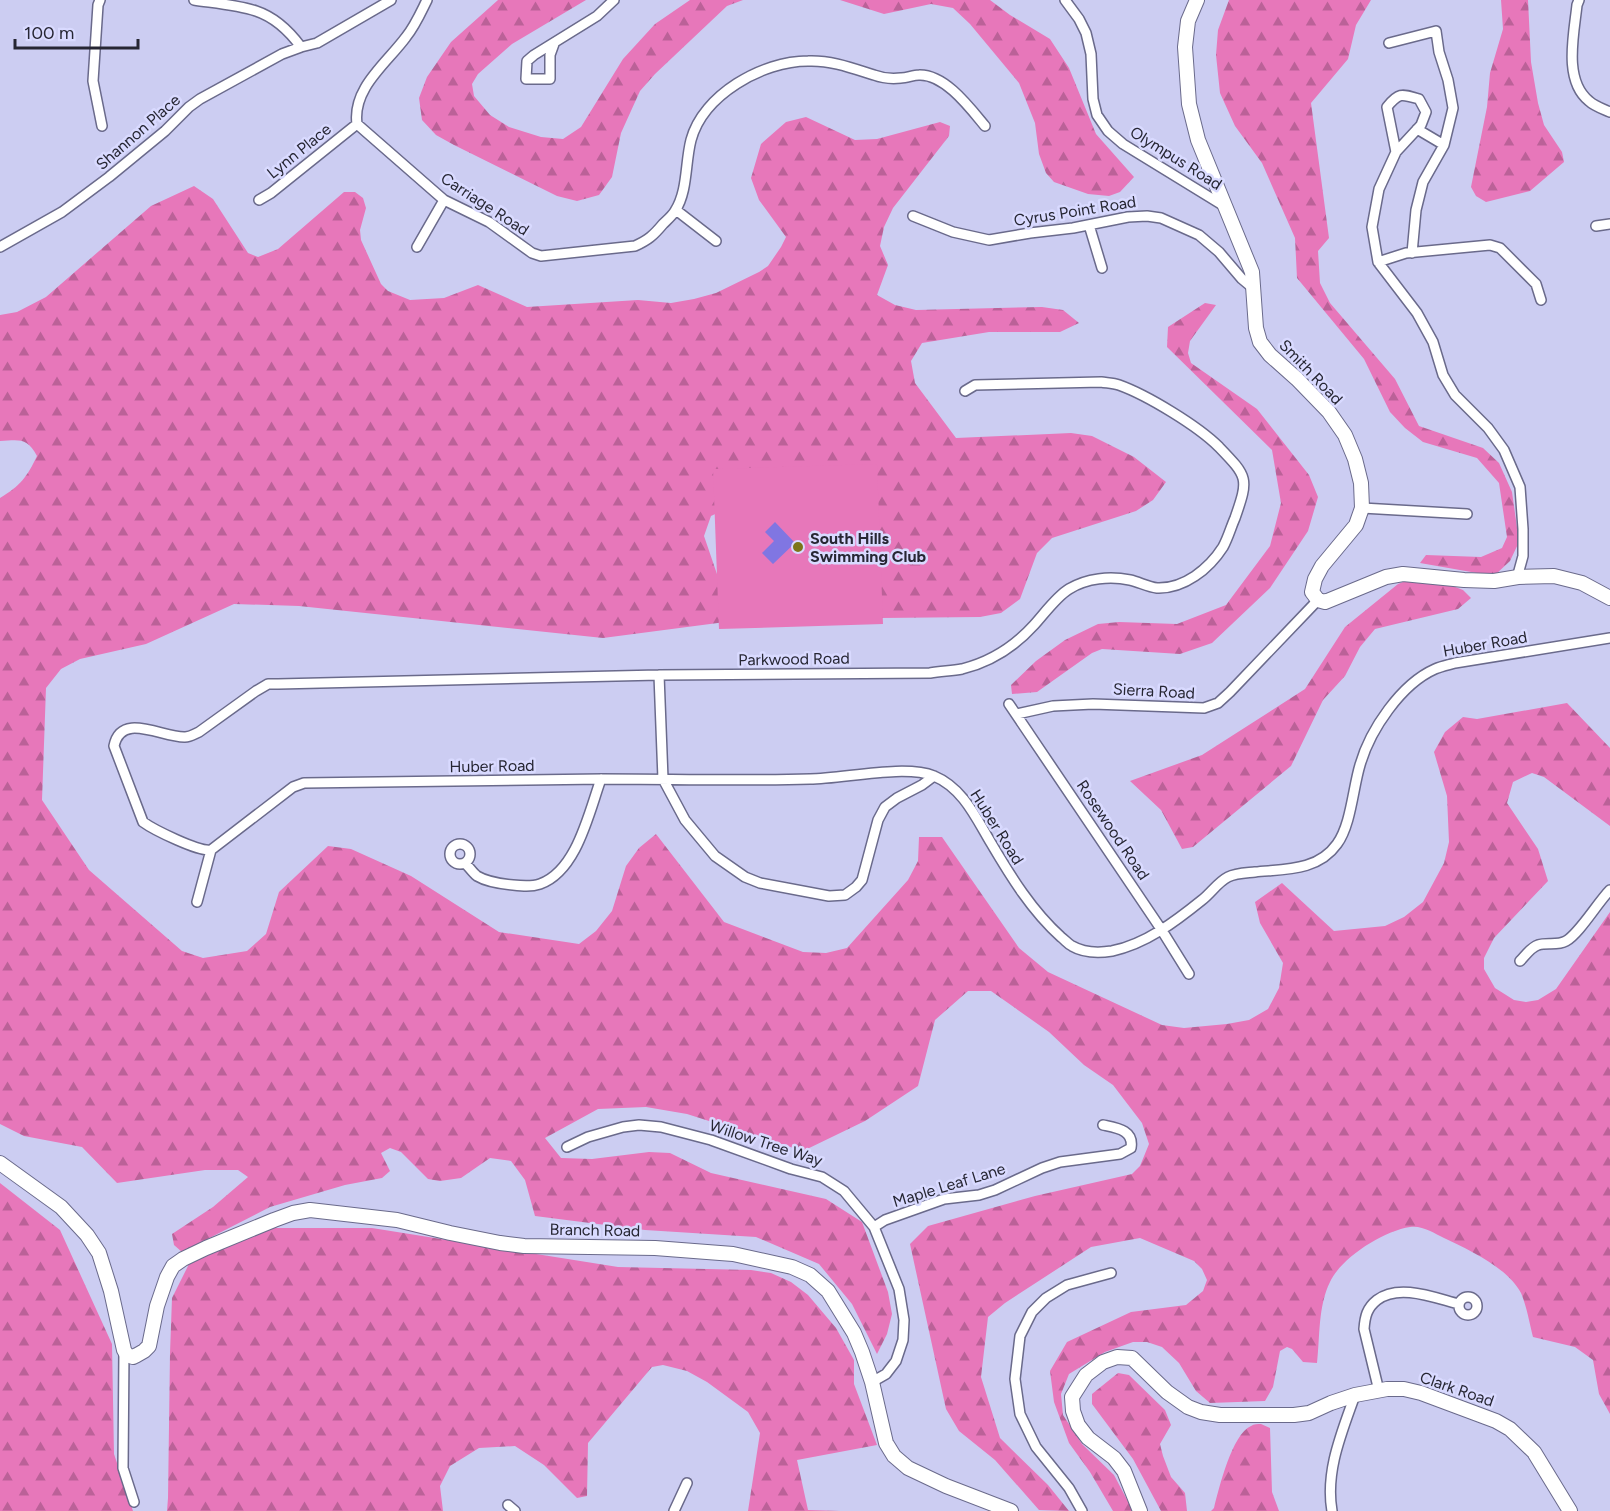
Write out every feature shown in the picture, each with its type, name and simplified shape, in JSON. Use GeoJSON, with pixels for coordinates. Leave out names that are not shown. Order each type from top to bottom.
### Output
{"type":"FeatureCollection","features":[{"type":"Feature","properties":{"kind":"street"},"geometry":{"type":"LineString","coordinates":[[100,0],[93,81],[102,126]]}},
{"type":"Feature","properties":{"kind":"street"},"geometry":{"type":"LineString","coordinates":[[194,0],[258,11],[279,23],[293,35],[301,47]]}},
{"type":"Feature","properties":{"kind":"street","name":"Shannon Place"},"geometry":{"type":"LineString","coordinates":[[0,247],[62,212],[165,132],[200,99],[282,54],[317,43],[391,0]]}},
{"type":"Feature","properties":{"kind":"street"},"geometry":{"type":"LineString","coordinates":[[357,124],[355,112],[361,93],[408,36],[427,0]]}},
{"type":"Feature","properties":{"kind":"street"},"geometry":{"type":"LineString","coordinates":[[554,44],[597,16],[614,0]]}},
{"type":"Feature","properties":{"kind":"street","name":"Olympus Road"},"geometry":{"type":"LineString","coordinates":[[1065,0],[1086,33],[1093,99],[1097,115],[1108,131],[1123,144],[1226,207]]}},
{"type":"Feature","properties":{"kind":"street","name":"Smith Road"},"geometry":{"type":"LineString","coordinates":[[1197,0],[1188,21],[1185,47],[1189,104],[1198,141],[1252,272],[1256,328],[1260,342],[1270,355],[1329,412],[1345,435],[1355,459],[1361,483],[1362,508]]}},
{"type":"Feature","properties":{"kind":"street"},"geometry":{"type":"LineString","coordinates":[[1579,0],[1572,53],[1573,74],[1577,89],[1589,102],[1610,112]]}},
{"type":"Feature","properties":{"kind":"street"},"geometry":{"type":"LineString","coordinates":[[1389,43],[1436,31],[1439,52],[1454,108],[1444,145],[1423,182],[1416,210],[1412,252]]}},
{"type":"Feature","properties":{"kind":"street"},"geometry":{"type":"LineString","coordinates":[[716,241],[676,210],[683,190],[691,140],[703,113],[716,99],[740,81],[775,66],[808,61],[838,63],[881,77],[898,79],[920,75],[937,78],[951,89],[986,126]]}},
{"type":"Feature","properties":{"kind":"street"},"geometry":{"type":"LineString","coordinates":[[1396,152],[1387,107],[1396,97],[1404,94],[1419,99],[1426,112],[1421,125],[1396,152],[1379,189],[1372,227],[1378,262],[1417,313],[1432,342],[1443,375],[1455,395],[1488,428],[1504,450],[1520,487],[1523,556],[1516,578]]}},
{"type":"Feature","properties":{"kind":"street","name":"Carriage Road"},"geometry":{"type":"LineString","coordinates":[[357,124],[444,200],[489,222],[532,253],[542,256],[634,246],[649,240],[676,210]]}},
{"type":"Feature","properties":{"kind":"street","name":"Lynn Place"},"geometry":{"type":"LineString","coordinates":[[259,200],[271,194],[357,124]]}},
{"type":"Feature","properties":{"kind":"street"},"geometry":{"type":"LineString","coordinates":[[1417,129],[1444,145]]}},
{"type":"Feature","properties":{"kind":"street"},"geometry":{"type":"LineString","coordinates":[[417,248],[444,200]]}},
{"type":"Feature","properties":{"kind":"street","name":"Cyrus Point Road"},"geometry":{"type":"LineString","coordinates":[[913,216],[953,232],[990,240],[1128,217],[1161,218],[1199,235],[1220,252],[1242,279],[1254,289]]}},
{"type":"Feature","properties":{"kind":"street"},"geometry":{"type":"LineString","coordinates":[[1596,226],[1610,224]]}},
{"type":"Feature","properties":{"kind":"street"},"geometry":{"type":"LineString","coordinates":[[1089,225],[1102,268]]}},
{"type":"Feature","properties":{"kind":"street"},"geometry":{"type":"LineString","coordinates":[[1378,262],[1412,252],[1490,245],[1500,248],[1536,284],[1541,300]]}},
{"type":"Feature","properties":{"kind":"street","name":"Parkwood Road"},"geometry":{"type":"LineString","coordinates":[[211,850],[201,850],[150,828],[143,822],[114,746],[115,739],[120,732],[128,728],[136,728],[176,737],[189,737],[268,684],[660,675],[930,672],[961,669],[984,662],[1009,648],[1067,590],[1104,578],[1130,580],[1155,588],[1174,586],[1193,578],[1214,559],[1224,546],[1244,490],[1243,478],[1236,465],[1211,438],[1179,417],[1140,394],[1117,384],[1101,382],[975,385],[965,391]]}},
{"type":"Feature","properties":{"kind":"street"},"geometry":{"type":"LineString","coordinates":[[1467,514],[1362,508],[1356,525],[1322,566],[1315,579],[1312,592],[1318,600],[1325,602],[1386,577],[1403,574],[1494,581],[1554,576],[1582,583],[1610,598]]}},
{"type":"Feature","properties":{"kind":"street","name":"Sierra Road"},"geometry":{"type":"LineString","coordinates":[[1017,714],[1053,706],[1093,704],[1204,708],[1218,703],[1318,600]]}},
{"type":"Feature","properties":{"kind":"street","name":"Huber Road"},"geometry":{"type":"LineString","coordinates":[[211,850],[293,787],[304,783],[812,779],[901,772],[922,773],[934,776],[960,794],[1012,879],[1052,929],[1072,946],[1092,952],[1114,950],[1142,941],[1161,929],[1206,897],[1228,877],[1240,873],[1312,865],[1328,854],[1337,844],[1344,830],[1361,761],[1374,732],[1392,705],[1431,670],[1455,663],[1610,638]]}},
{"type":"Feature","properties":{"kind":"street"},"geometry":{"type":"LineString","coordinates":[[660,675],[663,779],[685,820],[715,856],[745,877],[760,883],[829,896],[845,895],[862,880],[878,820],[885,807],[934,776]]}},
{"type":"Feature","properties":{"kind":"street","name":"Rosewood Road"},"geometry":{"type":"LineString","coordinates":[[1009,704],[1189,974]]}},
{"type":"Feature","properties":{"kind":"street"},"geometry":{"type":"LineString","coordinates":[[465,862],[477,876],[500,884],[527,886],[542,883],[560,870],[577,846],[601,779]]}},
{"type":"Feature","properties":{"kind":"street"},"geometry":{"type":"LineString","coordinates":[[197,902],[211,850]]}},
{"type":"Feature","properties":{"kind":"street"},"geometry":{"type":"LineString","coordinates":[[1520,961],[1531,949],[1540,944],[1557,944],[1574,935],[1610,890]]}},
{"type":"Feature","properties":{"kind":"street","name":"Willow Tree Way"},"geometry":{"type":"LineString","coordinates":[[567,1147],[588,1137],[623,1127],[639,1125],[661,1127],[701,1137],[791,1169],[822,1177],[844,1191],[874,1227],[899,1289],[904,1320],[903,1340],[896,1361],[886,1374],[872,1382]]}},
{"type":"Feature","properties":{"kind":"street","name":"Maple Leaf Lane"},"geometry":{"type":"LineString","coordinates":[[874,1227],[944,1199],[979,1195],[995,1190],[1060,1162],[1120,1154],[1131,1148],[1132,1141],[1129,1134],[1119,1128],[1103,1125]]}},
{"type":"Feature","properties":{"kind":"street"},"geometry":{"type":"LineString","coordinates":[[0,1163],[61,1207],[87,1235],[99,1253],[111,1291],[123,1350],[123,1468],[134,1502]]}},
{"type":"Feature","properties":{"kind":"street","name":"Branch Road"},"geometry":{"type":"LineString","coordinates":[[123,1350],[127,1355],[133,1356],[149,1346],[160,1297],[173,1266],[198,1252],[274,1220],[310,1210],[397,1220],[460,1235],[524,1246],[655,1248],[733,1254],[792,1267],[810,1275],[828,1292],[854,1334],[872,1382],[886,1443],[894,1456],[908,1468],[946,1486],[1011,1511]]}},
{"type":"Feature","properties":{"kind":"street"},"geometry":{"type":"LineString","coordinates":[[1082,1511],[1069,1488],[1036,1447],[1020,1414],[1015,1379],[1020,1336],[1032,1312],[1046,1298],[1067,1285],[1111,1273]]}},
{"type":"Feature","properties":{"kind":"street"},"geometry":{"type":"LineString","coordinates":[[1379,1391],[1364,1329],[1365,1318],[1374,1303],[1384,1295],[1396,1291],[1459,1304]]}},
{"type":"Feature","properties":{"kind":"street","name":"Clark Road"},"geometry":{"type":"LineString","coordinates":[[1140,1511],[1124,1471],[1114,1458],[1088,1438],[1078,1425],[1073,1411],[1072,1397],[1086,1375],[1103,1362],[1117,1357],[1132,1358],[1167,1392],[1188,1407],[1220,1415],[1302,1414],[1355,1395],[1404,1389],[1421,1392],[1510,1428],[1534,1452],[1570,1511]]}},
{"type":"Feature","properties":{"kind":"street"},"geometry":{"type":"LineString","coordinates":[[1332,1511],[1329,1485],[1338,1440],[1355,1395]]}},
{"type":"Feature","properties":{"kind":"street"},"geometry":{"type":"LineString","coordinates":[[674,1511],[687,1483]]}},
{"type":"Feature","properties":{"kind":"green space"},"geometry":{"type":"Polygon","coordinates":[[[498,0],[586,0],[512,44],[478,74],[472,84],[474,96],[490,115],[509,127],[541,137],[563,139],[581,127],[623,59],[655,24],[690,0],[743,0],[727,6],[640,91],[621,133],[612,177],[599,195],[577,201],[557,196],[454,145],[436,135],[422,120],[419,98],[427,77],[451,42],[498,0]]]}},
{"type":"Feature","properties":{"kind":"green space"},"geometry":{"type":"Polygon","coordinates":[[[840,0],[990,0],[1050,39],[1069,68],[1096,134],[1134,177],[1120,192],[1109,196],[1088,194],[1054,182],[1046,173],[1039,154],[1035,123],[1019,83],[970,24],[953,8],[931,4],[884,14],[840,0]]]}},
{"type":"Feature","properties":{"kind":"green space"},"geometry":{"type":"Polygon","coordinates":[[[1229,0],[1371,0],[1356,25],[1348,59],[1311,103],[1329,238],[1318,251],[1320,283],[1330,303],[1395,379],[1419,426],[1483,448],[1499,463],[1512,492],[1519,542],[1510,561],[1494,576],[1420,563],[1426,555],[1481,557],[1502,548],[1507,537],[1499,483],[1477,458],[1423,442],[1405,428],[1390,412],[1364,359],[1297,278],[1295,238],[1262,163],[1235,126],[1220,93],[1216,55],[1218,30],[1229,0]]]}},
{"type":"Feature","properties":{"kind":"green space"},"geometry":{"type":"Polygon","coordinates":[[[1501,0],[1528,0],[1531,62],[1538,103],[1544,125],[1562,152],[1564,162],[1530,191],[1486,202],[1476,196],[1471,187],[1487,107],[1490,73],[1503,29],[1501,0]]]}},
{"type":"Feature","properties":{"kind":"green space"},"geometry":{"type":"Polygon","coordinates":[[[806,117],[855,140],[877,139],[940,122],[950,126],[949,136],[893,208],[884,227],[880,246],[888,265],[877,295],[895,305],[916,310],[1042,307],[1063,310],[1079,323],[1060,332],[989,332],[922,343],[911,361],[915,383],[956,438],[1071,433],[1092,436],[1134,457],[1166,482],[1153,500],[1136,511],[1052,538],[1037,553],[1020,599],[1001,613],[980,617],[881,618],[749,498],[711,516],[704,536],[733,621],[603,638],[299,606],[234,604],[146,644],[80,659],[61,669],[46,688],[42,800],[89,870],[182,951],[203,958],[247,951],[266,934],[279,892],[328,846],[351,849],[411,876],[499,932],[579,944],[596,931],[612,911],[626,866],[639,848],[656,834],[724,922],[803,952],[826,953],[847,948],[908,880],[918,861],[919,837],[942,837],[1019,948],[1048,972],[1162,1025],[1184,1028],[1249,1020],[1268,1009],[1279,988],[1283,963],[1260,923],[1255,902],[1282,883],[1334,931],[1385,926],[1404,917],[1423,902],[1444,863],[1449,842],[1447,796],[1434,752],[1445,732],[1463,717],[1477,719],[1567,703],[1610,748],[1610,826],[1544,777],[1532,773],[1513,782],[1507,803],[1538,849],[1548,881],[1494,938],[1484,958],[1484,969],[1495,988],[1514,1000],[1526,1002],[1538,1000],[1556,989],[1610,912],[1610,1414],[1599,1394],[1593,1360],[1575,1347],[1533,1337],[1521,1293],[1507,1275],[1487,1260],[1465,1248],[1428,1230],[1410,1227],[1388,1234],[1364,1247],[1335,1273],[1323,1301],[1317,1363],[1303,1362],[1292,1349],[1287,1347],[1280,1351],[1273,1387],[1265,1401],[1210,1403],[1196,1391],[1179,1363],[1162,1347],[1147,1342],[1133,1342],[1105,1352],[1069,1374],[1061,1394],[1063,1415],[1082,1444],[1114,1475],[1133,1511],[1113,1511],[1090,1472],[1069,1443],[1054,1402],[1050,1371],[1067,1342],[1131,1312],[1186,1305],[1203,1291],[1207,1280],[1202,1269],[1194,1261],[1140,1238],[1091,1247],[1005,1303],[988,1317],[981,1377],[1000,1438],[1048,1485],[1069,1511],[1039,1510],[995,1460],[959,1431],[946,1409],[910,1244],[928,1226],[1035,1196],[1132,1174],[1140,1166],[1149,1144],[1142,1123],[1113,1085],[1084,1065],[1049,1032],[991,991],[968,991],[935,1020],[918,1086],[865,1121],[803,1151],[687,1114],[646,1107],[598,1109],[545,1138],[561,1158],[592,1159],[649,1152],[670,1153],[711,1173],[826,1199],[862,1222],[888,1292],[892,1314],[887,1334],[877,1354],[852,1304],[819,1264],[756,1237],[645,1230],[535,1216],[525,1180],[511,1161],[490,1158],[461,1178],[440,1181],[428,1179],[401,1152],[390,1148],[381,1153],[390,1171],[382,1178],[345,1185],[270,1207],[182,1252],[174,1245],[172,1234],[213,1207],[248,1177],[238,1170],[205,1170],[117,1183],[82,1147],[24,1136],[0,1124],[0,498],[22,480],[37,456],[30,446],[22,441],[0,441],[0,315],[17,312],[46,297],[151,206],[194,186],[213,199],[248,253],[258,257],[278,249],[344,192],[355,192],[363,198],[366,208],[360,230],[361,240],[381,284],[388,291],[410,300],[444,298],[478,285],[527,307],[638,300],[671,303],[694,299],[716,293],[759,272],[768,266],[781,247],[786,237],[759,200],[751,178],[761,144],[786,122],[806,117]]]}},
{"type":"Feature","properties":{"kind":"green space"},"geometry":{"type":"Polygon","coordinates":[[[1205,303],[1216,305],[1190,341],[1188,353],[1191,363],[1257,409],[1309,475],[1318,497],[1308,531],[1270,588],[1212,643],[1180,654],[1102,649],[1092,653],[1037,692],[1012,694],[1011,685],[1036,661],[1065,640],[1098,624],[1119,622],[1177,624],[1226,605],[1270,546],[1281,503],[1272,450],[1167,347],[1168,327],[1205,303]]]}},
{"type":"Feature","properties":{"kind":"green space","name":"South Hills Swimming Club"},"geometry":{"type":"Polygon","coordinates":[[[877,464],[883,624],[719,629],[713,469],[877,464]]]}},
{"type":"Feature","properties":{"kind":"green space"},"geometry":{"type":"Polygon","coordinates":[[[1432,578],[1463,590],[1471,598],[1458,609],[1375,629],[1360,647],[1345,676],[1323,700],[1291,766],[1193,847],[1182,849],[1161,810],[1130,781],[1202,755],[1305,689],[1345,627],[1398,584],[1408,580],[1432,578]]]}},
{"type":"Feature","properties":{"kind":"green space"},"geometry":{"type":"Polygon","coordinates":[[[0,1183],[60,1230],[112,1344],[114,1454],[133,1511],[0,1511],[0,1183]]]}},
{"type":"Feature","properties":{"kind":"green space"},"geometry":{"type":"Polygon","coordinates":[[[268,1228],[372,1228],[618,1267],[751,1270],[771,1273],[791,1282],[808,1295],[836,1328],[854,1360],[854,1384],[877,1445],[797,1460],[808,1510],[841,1511],[748,1511],[760,1433],[748,1412],[707,1382],[687,1371],[663,1365],[652,1367],[588,1443],[587,1496],[577,1498],[544,1465],[515,1446],[479,1448],[450,1466],[440,1486],[443,1511],[167,1511],[172,1298],[189,1264],[268,1228]]]}},
{"type":"Feature","properties":{"kind":"green space"},"geometry":{"type":"Polygon","coordinates":[[[1118,1373],[1129,1375],[1165,1410],[1171,1425],[1160,1444],[1171,1477],[1185,1493],[1187,1511],[1161,1511],[1133,1459],[1092,1404],[1092,1394],[1118,1373]]]}},
{"type":"Feature","properties":{"kind":"green space"},"geometry":{"type":"Polygon","coordinates":[[[1261,1424],[1270,1428],[1272,1492],[1279,1511],[1211,1511],[1214,1508],[1227,1463],[1238,1439],[1251,1426],[1261,1424]]]}},
{"type":"Feature","properties":{"kind":"shaded area"},"geometry":{"type":"Polygon","coordinates":[[[775,522],[795,543],[773,564],[762,553],[774,541],[765,532],[775,522]]]}},
{"type":"Feature","properties":{"kind":"place","name":"South Hills Swimming Club"},"geometry":{"type":"Point","coordinates":[798,547]}}]}
